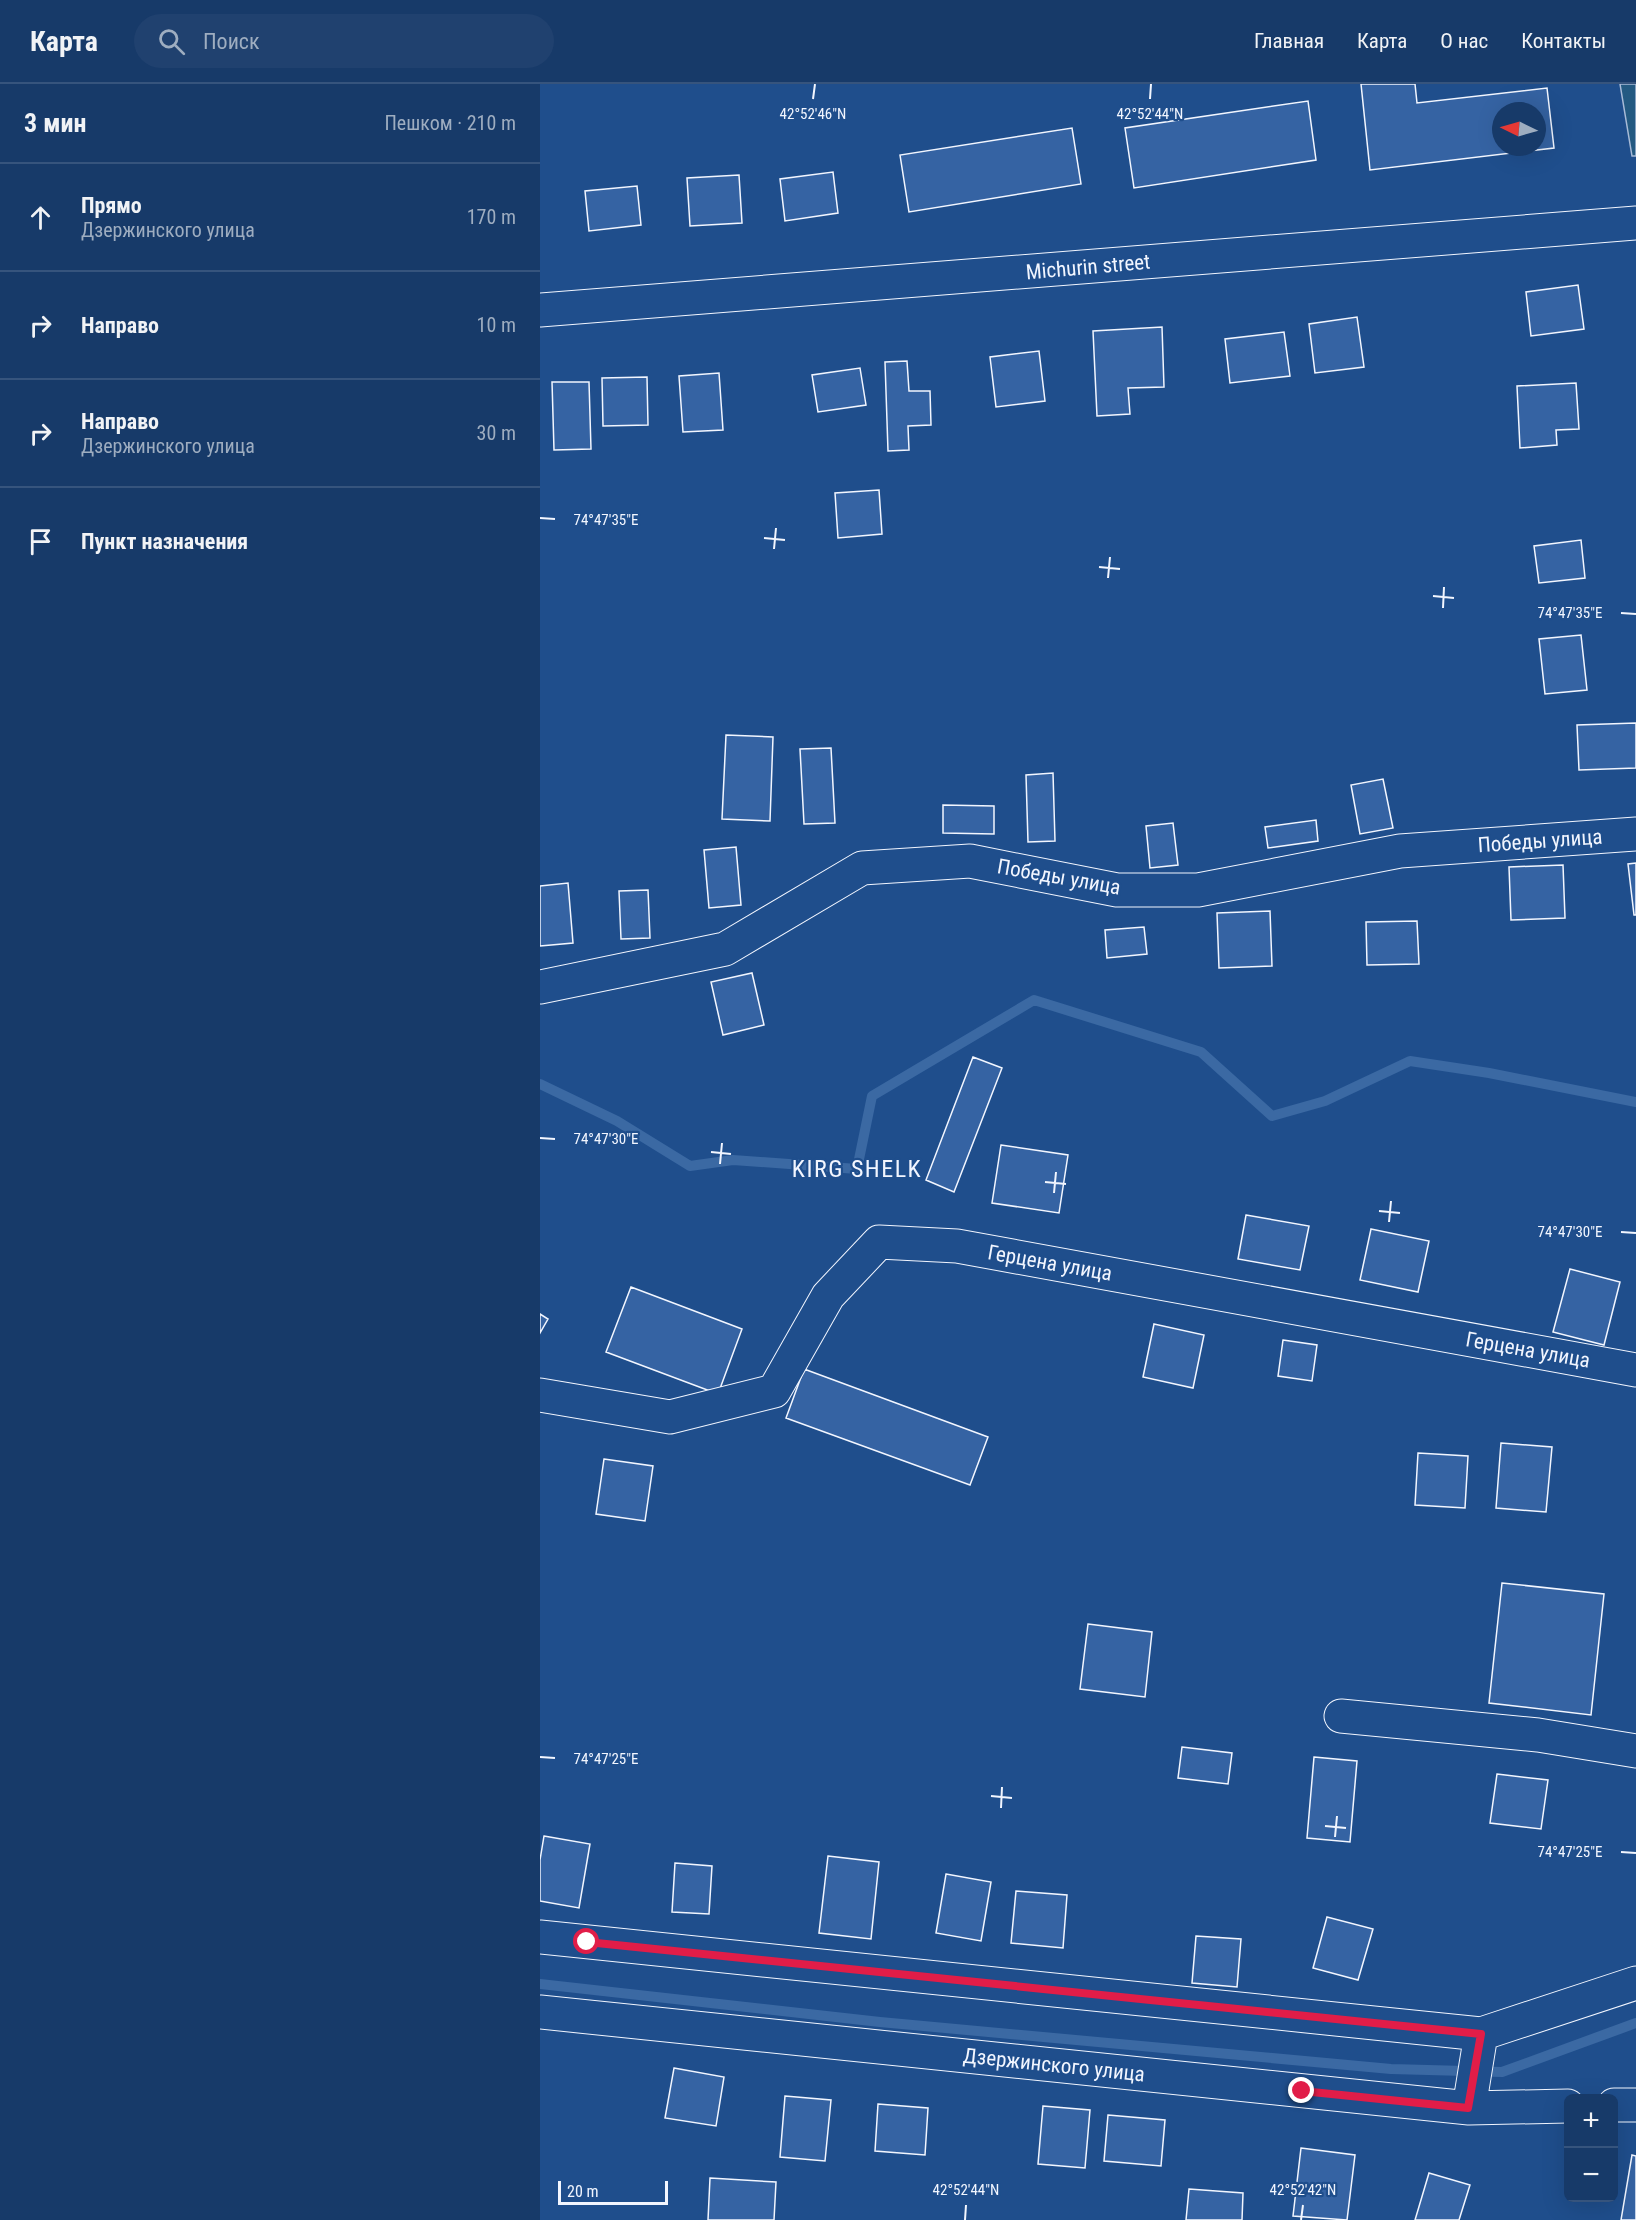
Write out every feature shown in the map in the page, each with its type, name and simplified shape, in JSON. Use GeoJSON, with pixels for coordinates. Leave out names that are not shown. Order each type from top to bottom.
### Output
{"type":"FeatureCollection","features":[{"type":"Feature","properties":{"kind":"street","name":"Michurin street"},"geometry":{"type":"LineString","coordinates":[[540,310],[1636,223]]}},
{"type":"Feature","properties":{"kind":"street","name":"Победы улица"},"geometry":{"type":"LineString","coordinates":[[540,987],[725,949],[862,868],[970,861],[1117,890],[1198,890],[1400,851],[1636,834]]}},
{"type":"Feature","properties":{"kind":"street","name":"Герцена улица"},"geometry":{"type":"LineString","coordinates":[[540,1395],[670,1417],[774,1391],[828,1296],[879,1242],[957,1246],[1636,1370]]}},
{"type":"Feature","properties":{"kind":"street"},"geometry":{"type":"LineString","coordinates":[[1341,1716],[1538,1735],[1636,1751]]}},
{"type":"Feature","properties":{"kind":"street"},"geometry":{"type":"LineString","coordinates":[[540,1937],[1481,2034],[1636,1983]]}},
{"type":"Feature","properties":{"kind":"street","name":"Дзержинского улица"},"geometry":{"type":"LineString","coordinates":[[540,2012],[1468,2108],[1564,2106]]}},
{"type":"Feature","properties":{"kind":"street"},"geometry":{"type":"LineString","coordinates":[[1468,2108],[1481,2034]]}},
{"type":"Feature","properties":{"kind":"street"},"geometry":{"type":"LineString","coordinates":[[1618,2105],[1636,2105]]}},
{"type":"Feature","properties":{"kind":"shaded area"},"geometry":{"type":"Polygon","coordinates":[[[1620,84],[1636,84],[1636,156],[1632,156],[1620,84]]]}},
{"type":"Feature","properties":{"kind":"building"},"geometry":{"type":"Polygon","coordinates":[[[1361,84],[1415,84],[1417,103],[1547,88],[1554,148],[1546,149],[1546,102],[1492,102],[1492,155],[1370,170],[1361,84]]]}},
{"type":"Feature","properties":{"kind":"building"},"geometry":{"type":"Polygon","coordinates":[[[1308,101],[1316,160],[1134,188],[1125,128],[1308,101]]]}},
{"type":"Feature","properties":{"kind":"building"},"geometry":{"type":"Polygon","coordinates":[[[1072,128],[1081,184],[909,212],[900,155],[1072,128]]]}},
{"type":"Feature","properties":{"kind":"building"},"geometry":{"type":"Polygon","coordinates":[[[833,172],[838,213],[785,221],[780,179],[833,172]]]}},
{"type":"Feature","properties":{"kind":"building"},"geometry":{"type":"Polygon","coordinates":[[[739,175],[742,223],[690,226],[687,178],[739,175]]]}},
{"type":"Feature","properties":{"kind":"building"},"geometry":{"type":"Polygon","coordinates":[[[637,186],[641,225],[589,231],[585,191],[637,186]]]}},
{"type":"Feature","properties":{"kind":"building"},"geometry":{"type":"Polygon","coordinates":[[[1578,285],[1584,329],[1531,336],[1526,292],[1578,285]]]}},
{"type":"Feature","properties":{"kind":"building"},"geometry":{"type":"Polygon","coordinates":[[[1357,317],[1364,367],[1315,373],[1309,324],[1357,317]]]}},
{"type":"Feature","properties":{"kind":"building"},"geometry":{"type":"Polygon","coordinates":[[[1162,327],[1164,387],[1128,388],[1130,414],[1097,416],[1093,331],[1162,327]]]}},
{"type":"Feature","properties":{"kind":"building"},"geometry":{"type":"Polygon","coordinates":[[[1284,332],[1290,376],[1230,383],[1225,339],[1284,332]]]}},
{"type":"Feature","properties":{"kind":"building"},"geometry":{"type":"Polygon","coordinates":[[[1039,351],[1045,401],[996,407],[990,357],[1039,351]]]}},
{"type":"Feature","properties":{"kind":"building"},"geometry":{"type":"Polygon","coordinates":[[[907,361],[909,391],[930,391],[931,425],[908,426],[909,450],[888,451],[885,362],[907,361]]]}},
{"type":"Feature","properties":{"kind":"building"},"geometry":{"type":"Polygon","coordinates":[[[860,368],[866,405],[818,412],[812,375],[860,368]]]}},
{"type":"Feature","properties":{"kind":"building"},"geometry":{"type":"Polygon","coordinates":[[[719,373],[723,430],[683,432],[679,376],[719,373]]]}},
{"type":"Feature","properties":{"kind":"building"},"geometry":{"type":"Polygon","coordinates":[[[647,377],[648,425],[603,426],[602,378],[647,377]]]}},
{"type":"Feature","properties":{"kind":"building"},"geometry":{"type":"Polygon","coordinates":[[[552,382],[589,382],[591,449],[554,450],[552,382]]]}},
{"type":"Feature","properties":{"kind":"building"},"geometry":{"type":"Polygon","coordinates":[[[1576,383],[1579,429],[1556,430],[1557,445],[1520,448],[1517,386],[1576,383]]]}},
{"type":"Feature","properties":{"kind":"building"},"geometry":{"type":"Polygon","coordinates":[[[879,490],[882,534],[838,538],[835,493],[879,490]]]}},
{"type":"Feature","properties":{"kind":"building"},"geometry":{"type":"Polygon","coordinates":[[[1581,540],[1585,578],[1539,583],[1534,546],[1581,540]]]}},
{"type":"Feature","properties":{"kind":"building"},"geometry":{"type":"Polygon","coordinates":[[[1581,635],[1587,690],[1545,694],[1539,639],[1581,635]]]}},
{"type":"Feature","properties":{"kind":"building"},"geometry":{"type":"Polygon","coordinates":[[[1636,723],[1636,768],[1579,770],[1577,725],[1636,723]]]}},
{"type":"Feature","properties":{"kind":"building"},"geometry":{"type":"Polygon","coordinates":[[[726,735],[773,737],[770,821],[722,819],[726,735]]]}},
{"type":"Feature","properties":{"kind":"building"},"geometry":{"type":"Polygon","coordinates":[[[831,748],[835,823],[804,824],[800,749],[831,748]]]}},
{"type":"Feature","properties":{"kind":"building"},"geometry":{"type":"Polygon","coordinates":[[[1053,773],[1055,841],[1028,842],[1026,775],[1053,773]]]}},
{"type":"Feature","properties":{"kind":"building"},"geometry":{"type":"Polygon","coordinates":[[[1383,779],[1393,828],[1360,834],[1351,785],[1383,779]]]}},
{"type":"Feature","properties":{"kind":"building"},"geometry":{"type":"Polygon","coordinates":[[[943,805],[994,806],[994,834],[943,833],[943,805]]]}},
{"type":"Feature","properties":{"kind":"building"},"geometry":{"type":"Polygon","coordinates":[[[1316,820],[1318,841],[1268,848],[1265,827],[1316,820]]]}},
{"type":"Feature","properties":{"kind":"building"},"geometry":{"type":"Polygon","coordinates":[[[1173,823],[1178,865],[1150,868],[1146,826],[1173,823]]]}},
{"type":"Feature","properties":{"kind":"building"},"geometry":{"type":"Polygon","coordinates":[[[736,847],[741,905],[709,908],[704,850],[736,847]]]}},
{"type":"Feature","properties":{"kind":"building"},"geometry":{"type":"Polygon","coordinates":[[[1636,863],[1636,915],[1634,915],[1628,864],[1636,863]]]}},
{"type":"Feature","properties":{"kind":"building"},"geometry":{"type":"Polygon","coordinates":[[[1563,865],[1565,918],[1511,920],[1509,867],[1563,865]]]}},
{"type":"Feature","properties":{"kind":"building"},"geometry":{"type":"Polygon","coordinates":[[[568,883],[573,943],[540,946],[540,886],[568,883]]]}},
{"type":"Feature","properties":{"kind":"building"},"geometry":{"type":"Polygon","coordinates":[[[648,890],[650,938],[621,939],[619,891],[648,890]]]}},
{"type":"Feature","properties":{"kind":"building"},"geometry":{"type":"Polygon","coordinates":[[[1270,911],[1272,966],[1219,968],[1217,913],[1270,911]]]}},
{"type":"Feature","properties":{"kind":"building"},"geometry":{"type":"Polygon","coordinates":[[[1417,921],[1419,964],[1367,965],[1366,922],[1417,921]]]}},
{"type":"Feature","properties":{"kind":"building"},"geometry":{"type":"Polygon","coordinates":[[[1144,927],[1147,954],[1107,958],[1105,930],[1144,927]]]}},
{"type":"Feature","properties":{"kind":"building"},"geometry":{"type":"Polygon","coordinates":[[[752,973],[764,1025],[723,1035],[711,982],[752,973]]]}},
{"type":"Feature","properties":{"kind":"building"},"geometry":{"type":"Polygon","coordinates":[[[973,1057],[1002,1068],[954,1192],[926,1180],[973,1057]]]}},
{"type":"Feature","properties":{"kind":"building"},"geometry":{"type":"Polygon","coordinates":[[[1001,1145],[1068,1155],[1059,1213],[992,1203],[1001,1145]]]}},
{"type":"Feature","properties":{"kind":"building"},"geometry":{"type":"Polygon","coordinates":[[[1246,1215],[1309,1226],[1300,1270],[1238,1259],[1246,1215]]]}},
{"type":"Feature","properties":{"kind":"building"},"geometry":{"type":"Polygon","coordinates":[[[1371,1229],[1429,1241],[1418,1292],[1360,1280],[1371,1229]]]}},
{"type":"Feature","properties":{"kind":"building"},"geometry":{"type":"Polygon","coordinates":[[[1570,1269],[1620,1282],[1604,1345],[1553,1332],[1570,1269]]]}},
{"type":"Feature","properties":{"kind":"building"},"geometry":{"type":"Polygon","coordinates":[[[631,1287],[742,1329],[718,1394],[606,1352],[631,1287]]]}},
{"type":"Feature","properties":{"kind":"building"},"geometry":{"type":"Polygon","coordinates":[[[540,1314],[548,1319],[540,1333],[540,1314]]]}},
{"type":"Feature","properties":{"kind":"building"},"geometry":{"type":"Polygon","coordinates":[[[1154,1324],[1204,1335],[1193,1388],[1143,1377],[1154,1324]]]}},
{"type":"Feature","properties":{"kind":"building"},"geometry":{"type":"Polygon","coordinates":[[[1283,1340],[1317,1345],[1312,1381],[1278,1376],[1283,1340]]]}},
{"type":"Feature","properties":{"kind":"building"},"geometry":{"type":"Polygon","coordinates":[[[804,1369],[988,1437],[970,1485],[786,1418],[804,1369]]]}},
{"type":"Feature","properties":{"kind":"building"},"geometry":{"type":"Polygon","coordinates":[[[1501,1443],[1552,1447],[1546,1512],[1496,1508],[1501,1443]]]}},
{"type":"Feature","properties":{"kind":"building"},"geometry":{"type":"Polygon","coordinates":[[[1418,1453],[1468,1456],[1465,1508],[1415,1505],[1418,1453]]]}},
{"type":"Feature","properties":{"kind":"building"},"geometry":{"type":"Polygon","coordinates":[[[604,1459],[653,1466],[645,1521],[596,1514],[604,1459]]]}},
{"type":"Feature","properties":{"kind":"building"},"geometry":{"type":"Polygon","coordinates":[[[1502,1583],[1604,1594],[1591,1715],[1489,1703],[1502,1583]]]}},
{"type":"Feature","properties":{"kind":"building"},"geometry":{"type":"Polygon","coordinates":[[[1088,1624],[1152,1632],[1145,1697],[1080,1689],[1088,1624]]]}},
{"type":"Feature","properties":{"kind":"building"},"geometry":{"type":"Polygon","coordinates":[[[1182,1747],[1232,1753],[1228,1784],[1178,1778],[1182,1747]]]}},
{"type":"Feature","properties":{"kind":"building"},"geometry":{"type":"Polygon","coordinates":[[[1314,1757],[1357,1761],[1350,1842],[1307,1838],[1314,1757]]]}},
{"type":"Feature","properties":{"kind":"building"},"geometry":{"type":"Polygon","coordinates":[[[1497,1774],[1548,1780],[1541,1829],[1490,1823],[1497,1774]]]}},
{"type":"Feature","properties":{"kind":"building"},"geometry":{"type":"Polygon","coordinates":[[[544,1836],[590,1844],[579,1908],[540,1901],[540,1860],[544,1836]]]}},
{"type":"Feature","properties":{"kind":"building"},"geometry":{"type":"Polygon","coordinates":[[[828,1856],[879,1862],[871,1939],[819,1933],[828,1856]]]}},
{"type":"Feature","properties":{"kind":"building"},"geometry":{"type":"Polygon","coordinates":[[[675,1863],[712,1866],[709,1914],[672,1912],[675,1863]]]}},
{"type":"Feature","properties":{"kind":"building"},"geometry":{"type":"Polygon","coordinates":[[[946,1874],[991,1882],[981,1941],[936,1933],[946,1874]]]}},
{"type":"Feature","properties":{"kind":"building"},"geometry":{"type":"Polygon","coordinates":[[[1016,1891],[1067,1895],[1063,1948],[1011,1943],[1016,1891]]]}},
{"type":"Feature","properties":{"kind":"building"},"geometry":{"type":"Polygon","coordinates":[[[1327,1917],[1373,1929],[1358,1980],[1313,1968],[1327,1917]]]}},
{"type":"Feature","properties":{"kind":"building"},"geometry":{"type":"Polygon","coordinates":[[[1196,1936],[1241,1939],[1237,1987],[1192,1983],[1196,1936]]]}},
{"type":"Feature","properties":{"kind":"building"},"geometry":{"type":"Polygon","coordinates":[[[674,2068],[724,2077],[716,2126],[665,2118],[674,2068]]]}},
{"type":"Feature","properties":{"kind":"building"},"geometry":{"type":"Polygon","coordinates":[[[785,2096],[831,2100],[825,2161],[780,2157],[785,2096]]]}},
{"type":"Feature","properties":{"kind":"building"},"geometry":{"type":"Polygon","coordinates":[[[878,2104],[928,2108],[925,2155],[875,2151],[878,2104]]]}},
{"type":"Feature","properties":{"kind":"building"},"geometry":{"type":"Polygon","coordinates":[[[1043,2106],[1090,2110],[1085,2168],[1038,2164],[1043,2106]]]}},
{"type":"Feature","properties":{"kind":"building"},"geometry":{"type":"Polygon","coordinates":[[[1108,2115],[1165,2120],[1161,2166],[1104,2161],[1108,2115]]]}},
{"type":"Feature","properties":{"kind":"building"},"geometry":{"type":"Polygon","coordinates":[[[1301,2148],[1355,2155],[1347,2220],[1293,2216],[1301,2148]]]}},
{"type":"Feature","properties":{"kind":"building"},"geometry":{"type":"Polygon","coordinates":[[[1632,2155],[1636,2156],[1636,2220],[1621,2220],[1632,2155]]]}},
{"type":"Feature","properties":{"kind":"building"},"geometry":{"type":"Polygon","coordinates":[[[1429,2173],[1470,2185],[1459,2220],[1415,2220],[1429,2173]]]}},
{"type":"Feature","properties":{"kind":"building"},"geometry":{"type":"Polygon","coordinates":[[[710,2178],[776,2182],[774,2220],[708,2220],[710,2178]]]}},
{"type":"Feature","properties":{"kind":"building"},"geometry":{"type":"Polygon","coordinates":[[[1189,2189],[1243,2193],[1242,2220],[1186,2220],[1189,2189]]]}},
{"type":"Feature","properties":{"kind":"waterway"},"geometry":{"type":"LineString","coordinates":[[540,1084],[617,1121],[690,1166],[733,1160],[857,1169],[872,1096],[1034,1000],[1201,1052],[1272,1116],[1325,1101],[1410,1061],[1489,1073],[1636,1102]]}},
{"type":"Feature","properties":{"kind":"waterway"},"geometry":{"type":"LineString","coordinates":[[540,1984],[880,2022],[1391,2069],[1502,2072],[1636,2023]]}},
{"type":"Feature","properties":{"kind":"district","name":"KIRG SHELK"},"geometry":{"type":"Point","coordinates":[857,1169]}},
{"type":"Feature","properties":{"kind":"route"},"geometry":{"type":"LineString","coordinates":[[587,1942],[1481,2034],[1468,2108],[1302,2091]]}}]}
